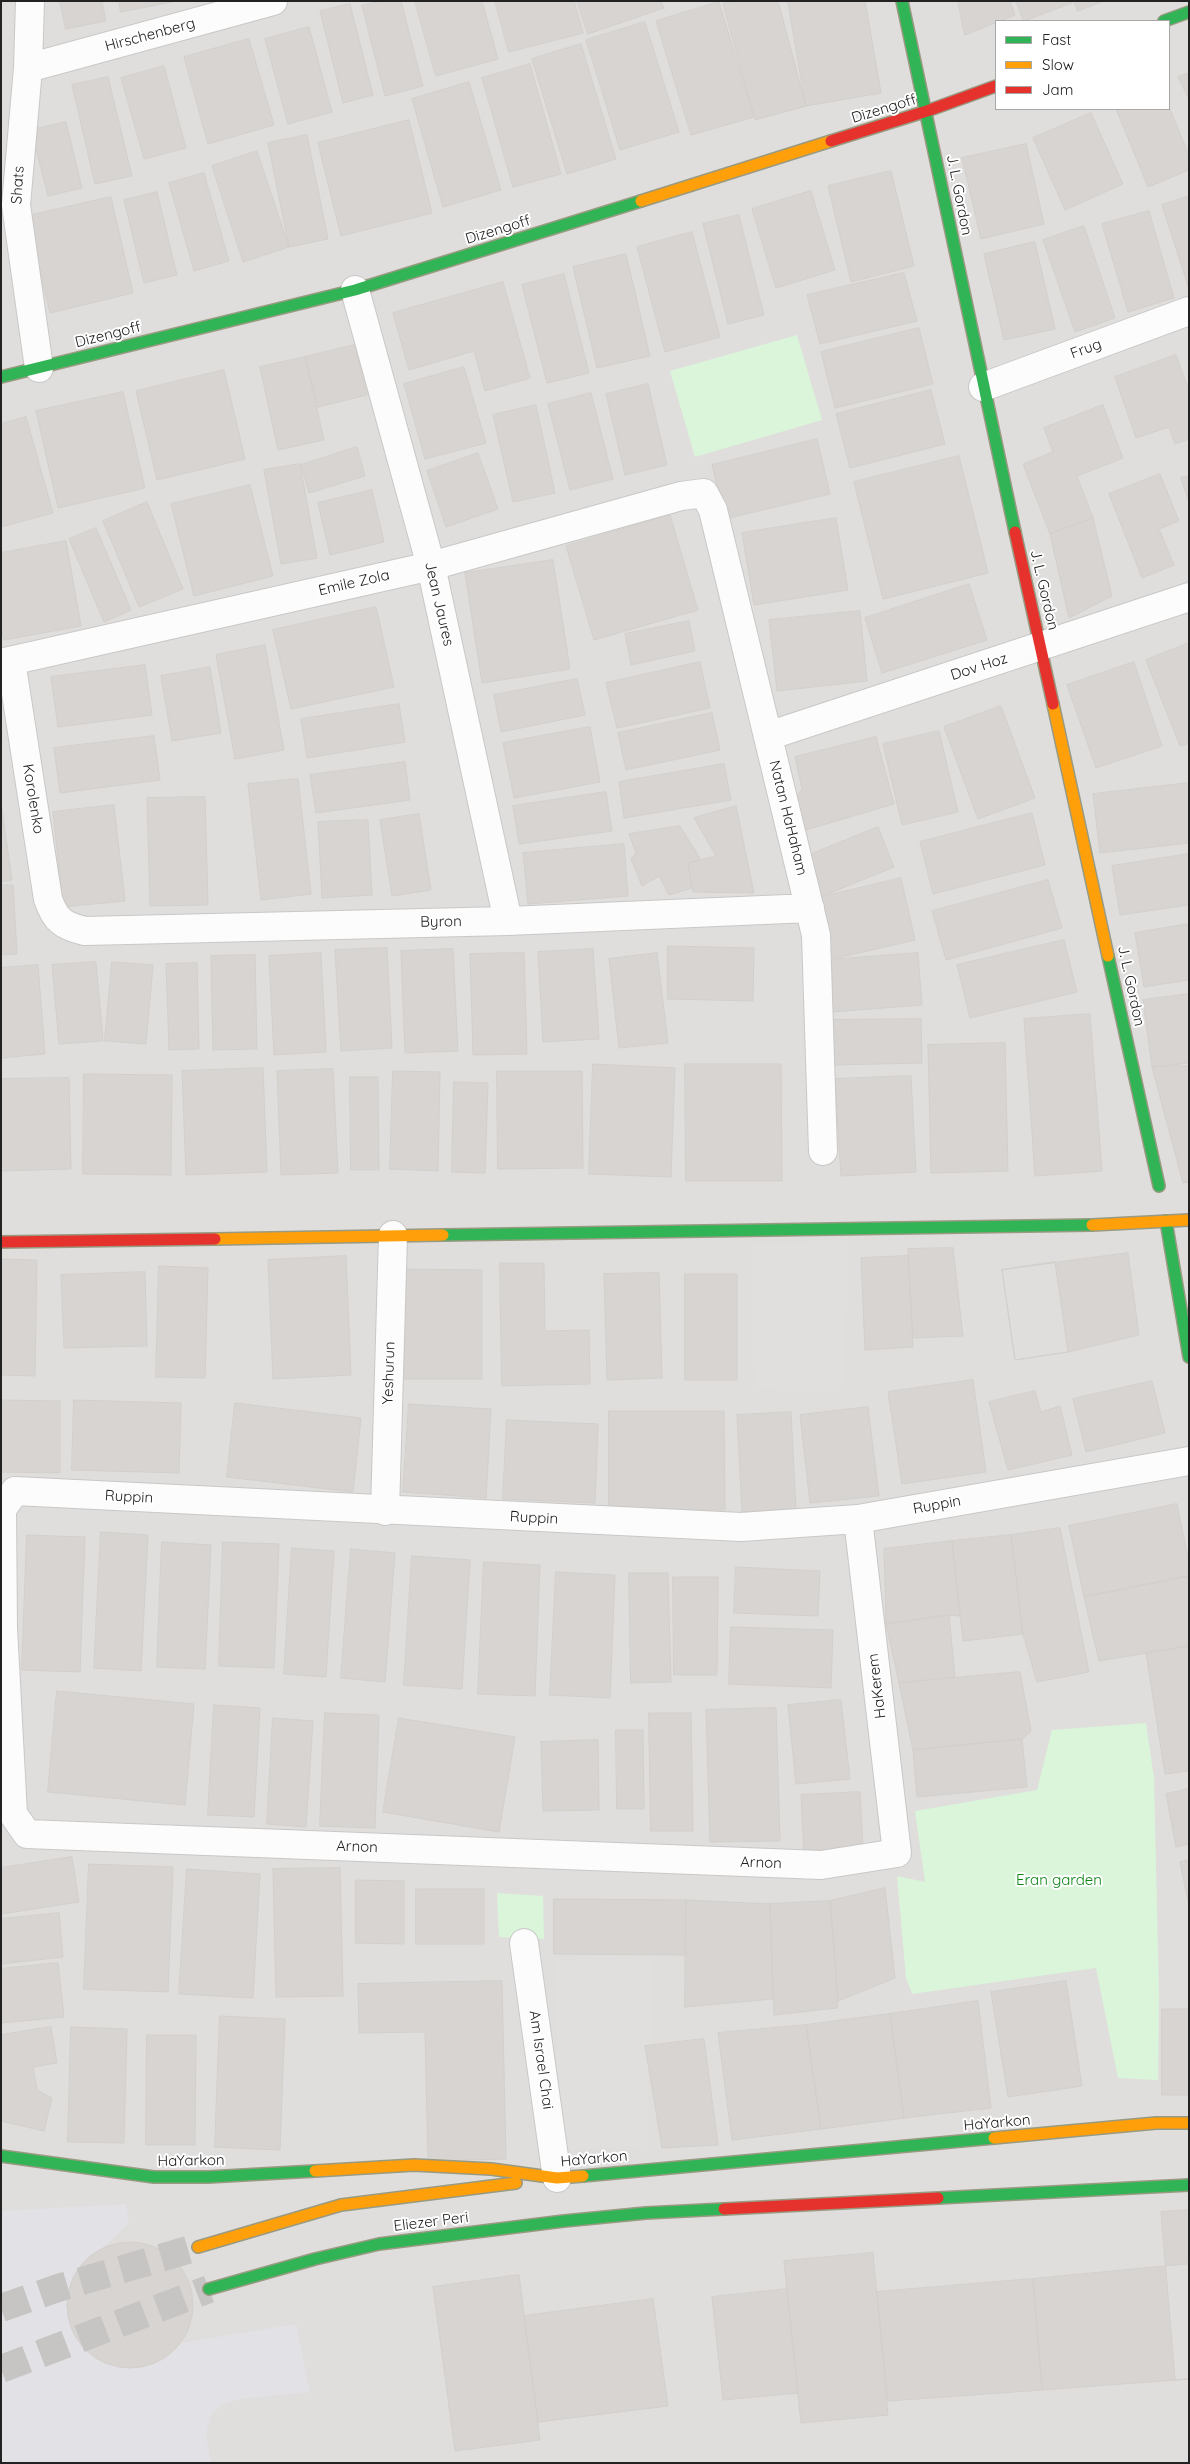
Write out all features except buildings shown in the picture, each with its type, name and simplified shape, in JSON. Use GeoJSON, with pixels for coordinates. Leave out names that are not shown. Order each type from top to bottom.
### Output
{"type":"FeatureCollection","features":[{"type":"Feature","properties":{"kind":"street","name":"Shats"},"geometry":{"type":"LineString","coordinates":[[30,1],[28,68],[16,206],[39,368]]}},
{"type":"Feature","properties":{"kind":"street","name":"Hirschenberg"},"geometry":{"type":"LineString","coordinates":[[28,68],[273,1]]}},
{"type":"Feature","properties":{"kind":"street","name":"J. L. Gordon"},"geometry":{"type":"LineString","coordinates":[[902,1],[927,111],[983,387],[1042,647],[1159,1186]]}},
{"type":"Feature","properties":{"kind":"street"},"geometry":{"type":"LineString","coordinates":[[1167,20],[1189,12]]}},
{"type":"Feature","properties":{"kind":"street","name":"Dizengoff"},"geometry":{"type":"LineString","coordinates":[[1,377],[355,290],[927,111],[995,86]]}},
{"type":"Feature","properties":{"kind":"street","name":"Jean Jaures"},"geometry":{"type":"LineString","coordinates":[[355,290],[431,566],[508,921]]}},
{"type":"Feature","properties":{"kind":"street","name":"Frug"},"geometry":{"type":"LineString","coordinates":[[983,387],[1189,311]]}},
{"type":"Feature","properties":{"kind":"street","name":"Emile Zola"},"geometry":{"type":"LineString","coordinates":[[6,662],[431,566],[681,496],[704,494]]}},
{"type":"Feature","properties":{"kind":"street","name":"Natan HaHaham"},"geometry":{"type":"LineString","coordinates":[[704,494],[713,510],[816,935],[823,1151]]}},
{"type":"Feature","properties":{"kind":"street","name":"Dov Hoz"},"geometry":{"type":"LineString","coordinates":[[768,736],[1189,597]]}},
{"type":"Feature","properties":{"kind":"street","name":"Korolenko"},"geometry":{"type":"LineString","coordinates":[[6,662],[48,899],[54,916],[72,928]]}},
{"type":"Feature","properties":{"kind":"street","name":"Byron"},"geometry":{"type":"LineString","coordinates":[[72,928],[85,931],[508,921],[810,908]]}},
{"type":"Feature","properties":{"kind":"street"},"geometry":{"type":"LineString","coordinates":[[1,1242],[241,1240],[393,1235],[1122,1225],[1189,1220]]}},
{"type":"Feature","properties":{"kind":"street"},"geometry":{"type":"LineString","coordinates":[[1166,1221],[1189,1357]]}},
{"type":"Feature","properties":{"kind":"street","name":"Yeshurun"},"geometry":{"type":"LineString","coordinates":[[385,1511],[393,1235]]}},
{"type":"Feature","properties":{"kind":"street","name":"Ruppin"},"geometry":{"type":"LineString","coordinates":[[2,1628],[2,1509],[15,1492],[741,1527],[858,1519],[1189,1461]]}},
{"type":"Feature","properties":{"kind":"street","name":"HaKerem"},"geometry":{"type":"LineString","coordinates":[[858,1519],[897,1853]]}},
{"type":"Feature","properties":{"kind":"street","name":"Arnon"},"geometry":{"type":"LineString","coordinates":[[2,1628],[13,1814],[27,1834],[821,1865],[897,1853]]}},
{"type":"Feature","properties":{"kind":"street","name":"Am Israel Chai"},"geometry":{"type":"LineString","coordinates":[[524,1943],[557,2178]]}},
{"type":"Feature","properties":{"kind":"street","name":"HaYarkon"},"geometry":{"type":"LineString","coordinates":[[1,2156],[154,2178],[217,2177],[414,2165],[491,2169],[557,2178],[1156,2123],[1189,2123]]}},
{"type":"Feature","properties":{"kind":"street","name":"Eliezer Peri"},"geometry":{"type":"LineString","coordinates":[[198,2247],[341,2205],[557,2178]]}},
{"type":"Feature","properties":{"kind":"street","name":"Eliezer Peri"},"geometry":{"type":"LineString","coordinates":[[209,2289],[315,2259],[379,2244],[564,2221],[662,2213],[1189,2185]]}},
{"type":"Feature","properties":{"kind":"shaded area"},"geometry":{"type":"Polygon","coordinates":[[[1,1],[1189,1],[1189,2463],[1,2463],[1,1]]]}},
{"type":"Feature","properties":{"kind":"shaded area"},"geometry":{"type":"Polygon","coordinates":[[[841,1242],[843,1385],[754,1387],[752,1243],[841,1242]]]}},
{"type":"Feature","properties":{"kind":"shaded area"},"geometry":{"type":"Polygon","coordinates":[[[556,1962],[653,1962],[646,2146],[558,2150],[556,1962]]]}},
{"type":"Feature","properties":{"kind":"shaded area"},"geometry":{"type":"Polygon","coordinates":[[[126,2204],[129,2223],[104,2247],[90,2256],[76,2272],[68,2291],[67,2311],[72,2331],[84,2348],[100,2361],[120,2367],[140,2367],[160,2361],[181,2343],[296,2324],[310,2392],[240,2399],[223,2404],[211,2415],[206,2434],[211,2463],[1,2463],[1,2211],[126,2204]]]}},
{"type":"Feature","properties":{"kind":"green space"},"geometry":{"type":"Polygon","coordinates":[[[797,335],[822,420],[695,457],[670,371],[797,335]]]}},
{"type":"Feature","properties":{"kind":"green space","name":"Eran garden"},"geometry":{"type":"Polygon","coordinates":[[[1146,1723],[1154,1778],[1159,1995],[1158,2080],[1118,2078],[1096,1968],[912,1994],[906,1978],[897,1876],[925,1882],[915,1811],[1037,1790],[1052,1730],[1146,1723]]]}},
{"type":"Feature","properties":{"kind":"green space"},"geometry":{"type":"Polygon","coordinates":[[[497,1893],[543,1896],[544,1939],[499,1937],[497,1893]]]}},
{"type":"Feature","properties":{"kind":"tunnel"},"geometry":{"type":"LineString","coordinates":[[1,2308],[58,2288],[198,2247]]}},
{"type":"Feature","properties":{"kind":"tunnel"},"geometry":{"type":"LineString","coordinates":[[1,2369],[209,2289]]}},
{"type":"Feature","properties":{"kind":"traffic: fast"},"geometry":{"type":"LineString","coordinates":[[902,1],[1015,532]]}},
{"type":"Feature","properties":{"kind":"traffic: fast"},"geometry":{"type":"LineString","coordinates":[[1167,20],[1189,12]]}},
{"type":"Feature","properties":{"kind":"traffic: fast"},"geometry":{"type":"LineString","coordinates":[[1,377],[355,290],[641,201]]}},
{"type":"Feature","properties":{"kind":"traffic: fast"},"geometry":{"type":"LineString","coordinates":[[1108,956],[1159,1186]]}},
{"type":"Feature","properties":{"kind":"traffic: fast"},"geometry":{"type":"LineString","coordinates":[[1166,1221],[1189,1357]]}},
{"type":"Feature","properties":{"kind":"traffic: fast"},"geometry":{"type":"LineString","coordinates":[[443,1235],[1092,1225]]}},
{"type":"Feature","properties":{"kind":"traffic: fast"},"geometry":{"type":"LineString","coordinates":[[583,2176],[994,2138]]}},
{"type":"Feature","properties":{"kind":"traffic: fast"},"geometry":{"type":"LineString","coordinates":[[1,2156],[154,2177],[208,2177],[315,2171]]}},
{"type":"Feature","properties":{"kind":"traffic: fast"},"geometry":{"type":"LineString","coordinates":[[938,2198],[1189,2185]]}},
{"type":"Feature","properties":{"kind":"traffic: fast"},"geometry":{"type":"LineString","coordinates":[[209,2289],[315,2259],[379,2244],[564,2221],[646,2213],[724,2209]]}},
{"type":"Feature","properties":{"kind":"traffic: slow"},"geometry":{"type":"LineString","coordinates":[[641,201],[831,141]]}},
{"type":"Feature","properties":{"kind":"traffic: slow"},"geometry":{"type":"LineString","coordinates":[[1053,704],[1108,956]]}},
{"type":"Feature","properties":{"kind":"traffic: slow"},"geometry":{"type":"LineString","coordinates":[[1092,1225],[1189,1220]]}},
{"type":"Feature","properties":{"kind":"traffic: slow"},"geometry":{"type":"LineString","coordinates":[[215,1239],[443,1235]]}},
{"type":"Feature","properties":{"kind":"traffic: slow"},"geometry":{"type":"LineString","coordinates":[[994,2138],[1156,2123],[1189,2123]]}},
{"type":"Feature","properties":{"kind":"traffic: slow"},"geometry":{"type":"LineString","coordinates":[[315,2171],[414,2165],[491,2169],[557,2178],[583,2176]]}},
{"type":"Feature","properties":{"kind":"traffic: slow"},"geometry":{"type":"LineString","coordinates":[[198,2247],[341,2205],[516,2183]]}},
{"type":"Feature","properties":{"kind":"traffic: jam"},"geometry":{"type":"LineString","coordinates":[[831,141],[927,111],[995,86]]}},
{"type":"Feature","properties":{"kind":"traffic: jam"},"geometry":{"type":"LineString","coordinates":[[1015,532],[1053,704]]}},
{"type":"Feature","properties":{"kind":"traffic: jam"},"geometry":{"type":"LineString","coordinates":[[1,1242],[215,1239]]}},
{"type":"Feature","properties":{"kind":"traffic: jam"},"geometry":{"type":"LineString","coordinates":[[724,2209],[938,2198]]}}]}
